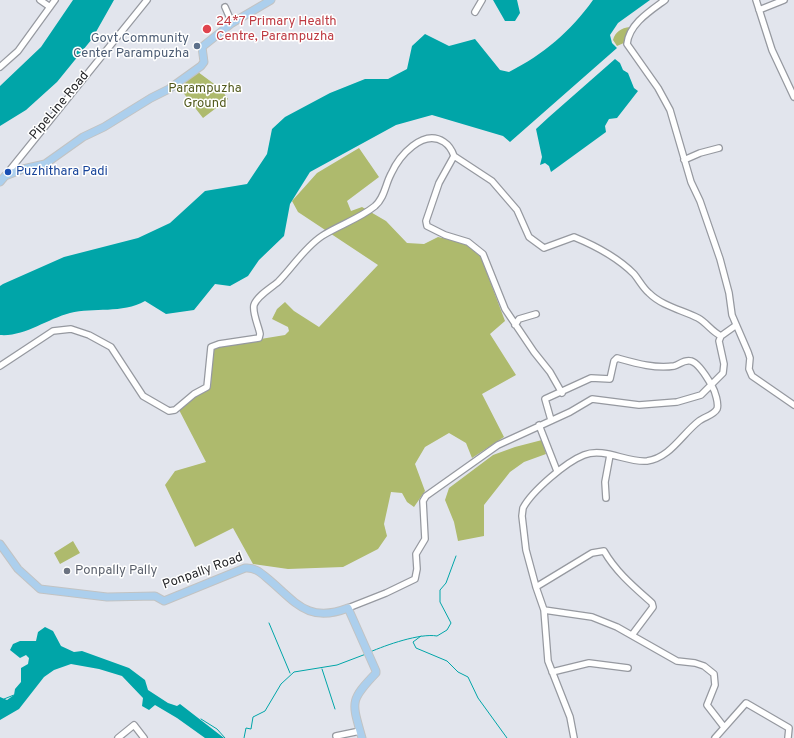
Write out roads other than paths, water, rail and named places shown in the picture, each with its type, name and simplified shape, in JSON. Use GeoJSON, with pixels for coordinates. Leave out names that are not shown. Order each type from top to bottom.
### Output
{"type":"FeatureCollection","features":[{"type":"Feature","properties":{"kind":"main road"},"geometry":{"type":"LineString","coordinates":[[2,179],[23,169],[45,164],[82,137],[104,127],[151,98],[169,89],[201,66],[204,62],[202,47],[232,23],[271,0]]}},
{"type":"Feature","properties":{"kind":"main road","name":"Ponpally Road"},"geometry":{"type":"LineString","coordinates":[[0,544],[26,578],[40,589],[52,592],[107,597],[155,596],[164,601],[245,568],[252,567],[262,573],[298,605],[311,613],[335,613],[348,608]]}},
{"type":"Feature","properties":{"kind":"main road"},"geometry":{"type":"LineString","coordinates":[[348,608],[376,673],[358,694],[354,703],[361,734]]}},
{"type":"Feature","properties":{"kind":"street"},"geometry":{"type":"LineString","coordinates":[[40,0],[50,7]]}},
{"type":"Feature","properties":{"kind":"street"},"geometry":{"type":"LineString","coordinates":[[0,67],[18,51],[56,0]]}},
{"type":"Feature","properties":{"kind":"street","name":"PipeLine Road"},"geometry":{"type":"LineString","coordinates":[[2,179],[147,0]]}},
{"type":"Feature","properties":{"kind":"street"},"geometry":{"type":"LineString","coordinates":[[475,12],[482,0]]}},
{"type":"Feature","properties":{"kind":"street"},"geometry":{"type":"LineString","coordinates":[[665,0],[645,15],[634,27],[630,32],[627,44],[658,88],[670,110],[684,160],[720,259],[735,326],[742,336],[748,352],[750,358],[749,369],[752,376],[794,405]]}},
{"type":"Feature","properties":{"kind":"street"},"geometry":{"type":"LineString","coordinates":[[756,0],[772,50],[794,97]]}},
{"type":"Feature","properties":{"kind":"street"},"geometry":{"type":"LineString","coordinates":[[759,10],[784,0]]}},
{"type":"Feature","properties":{"kind":"street"},"geometry":{"type":"LineString","coordinates":[[225,7],[232,23]]}},
{"type":"Feature","properties":{"kind":"street"},"geometry":{"type":"LineString","coordinates":[[0,366],[53,331],[71,329],[89,335],[110,347],[143,396],[154,404],[168,411],[175,410],[194,394],[207,387],[211,348],[219,344],[259,338],[260,334],[253,307],[256,301],[281,279],[306,250],[321,236],[346,224],[376,205],[384,193],[394,168],[416,144],[423,139],[432,137],[447,144],[452,150],[454,156],[492,181],[514,206],[522,218],[529,236],[539,246],[544,248],[574,237],[598,248],[620,262],[634,274],[648,293],[659,301],[698,318],[705,323],[712,332],[721,336]]}},
{"type":"Feature","properties":{"kind":"street"},"geometry":{"type":"LineString","coordinates":[[684,160],[700,153],[719,148]]}},
{"type":"Feature","properties":{"kind":"street"},"geometry":{"type":"LineString","coordinates":[[454,156],[439,183],[426,221],[427,226],[445,236],[468,242],[483,254],[501,303],[534,352],[550,372],[562,393]]}},
{"type":"Feature","properties":{"kind":"street"},"geometry":{"type":"LineString","coordinates":[[515,325],[519,319],[536,314]]}},
{"type":"Feature","properties":{"kind":"street"},"geometry":{"type":"LineString","coordinates":[[348,608],[386,593],[415,579],[417,569],[416,554],[425,539],[423,501],[426,496],[498,445],[592,399],[606,400],[618,404],[660,404],[701,395],[712,386],[723,373],[724,364],[719,341],[721,336],[735,326]]}},
{"type":"Feature","properties":{"kind":"street"},"geometry":{"type":"LineString","coordinates":[[551,420],[546,399],[562,393],[591,378],[600,377],[610,379],[614,361],[617,358],[655,366],[675,366],[687,360],[692,361],[699,366],[712,386],[716,397],[717,409],[699,421],[665,454],[647,461],[631,460],[603,453],[583,455],[566,464],[557,471],[525,505],[522,512],[526,550],[544,610],[548,661],[570,717],[574,738]]}},
{"type":"Feature","properties":{"kind":"street"},"geometry":{"type":"LineString","coordinates":[[539,425],[557,471]]}},
{"type":"Feature","properties":{"kind":"street"},"geometry":{"type":"LineString","coordinates":[[606,498],[605,482],[610,455]]}},
{"type":"Feature","properties":{"kind":"street"},"geometry":{"type":"LineString","coordinates":[[536,587],[592,553],[604,551],[611,563],[624,578],[652,603],[653,607],[632,635]]}},
{"type":"Feature","properties":{"kind":"street"},"geometry":{"type":"LineString","coordinates":[[544,610],[592,618],[632,635],[678,661],[695,663],[704,666],[714,674],[715,685],[706,705],[724,728]]}},
{"type":"Feature","properties":{"kind":"street"},"geometry":{"type":"LineString","coordinates":[[552,672],[589,663],[628,668]]}},
{"type":"Feature","properties":{"kind":"street"},"geometry":{"type":"LineString","coordinates":[[715,738],[746,703],[789,728],[788,738]]}},
{"type":"Feature","properties":{"kind":"street"},"geometry":{"type":"LineString","coordinates":[[118,738],[134,725],[144,738]]}},
{"type":"Feature","properties":{"kind":"street"},"geometry":{"type":"LineString","coordinates":[[336,736],[361,734]]}},
{"type":"Feature","properties":{"kind":"water"},"geometry":{"type":"Polygon","coordinates":[[[73,0],[114,0],[92,39],[57,82],[26,110],[0,126],[0,86],[41,47],[73,0]]]}},
{"type":"Feature","properties":{"kind":"water"},"geometry":{"type":"Polygon","coordinates":[[[493,0],[517,0],[520,13],[515,21],[505,21],[493,0]]]}},
{"type":"Feature","properties":{"kind":"water"},"geometry":{"type":"Polygon","coordinates":[[[593,0],[650,0],[618,23],[610,35],[612,43],[617,48],[510,142],[503,136],[432,115],[396,125],[310,172],[290,204],[284,236],[259,260],[248,276],[230,286],[215,284],[194,310],[166,314],[145,301],[127,308],[79,311],[70,313],[18,333],[0,335],[0,286],[64,257],[138,238],[170,223],[205,191],[247,184],[267,154],[272,129],[285,117],[330,93],[365,79],[388,79],[407,69],[412,46],[425,34],[449,46],[475,39],[500,70],[509,72],[534,58],[556,41],[566,32],[593,0]]]}},
{"type":"Feature","properties":{"kind":"water"},"geometry":{"type":"Polygon","coordinates":[[[615,59],[620,63],[623,70],[628,73],[634,88],[638,91],[617,118],[609,119],[605,126],[606,132],[551,172],[549,166],[545,163],[540,165],[542,157],[536,129],[615,59]]]}},
{"type":"Feature","properties":{"kind":"water"},"geometry":{"type":"Polygon","coordinates":[[[45,627],[53,631],[61,646],[74,652],[82,651],[129,668],[145,680],[148,690],[168,703],[177,706],[180,704],[224,738],[205,738],[177,718],[155,705],[149,710],[142,706],[143,698],[122,676],[99,669],[71,664],[54,670],[44,677],[19,709],[0,720],[0,697],[7,700],[14,695],[15,689],[21,682],[21,668],[28,664],[29,658],[26,655],[20,658],[10,650],[13,644],[20,641],[36,641],[38,632],[45,627]]]}},
{"type":"Feature","properties":{"kind":"waterway"},"geometry":{"type":"LineString","coordinates":[[370,652],[413,638],[422,636],[437,636],[447,630],[451,623],[440,602],[440,590],[446,583],[456,556]]}},
{"type":"Feature","properties":{"kind":"waterway"},"geometry":{"type":"LineString","coordinates":[[269,623],[290,673]]}},
{"type":"Feature","properties":{"kind":"waterway"},"geometry":{"type":"LineString","coordinates":[[421,636],[413,642],[416,648],[447,661],[458,672],[468,677],[478,698],[507,738]]}},
{"type":"Feature","properties":{"kind":"waterway"},"geometry":{"type":"LineString","coordinates":[[244,738],[246,728],[251,729],[253,717],[265,711],[281,684],[294,672],[337,665],[366,654]]}},
{"type":"Feature","properties":{"kind":"waterway"},"geometry":{"type":"LineString","coordinates":[[322,669],[335,709]]}},
{"type":"Feature","properties":{"kind":"waterway"},"geometry":{"type":"LineString","coordinates":[[4,699],[14,695]]}},
{"type":"Feature","properties":{"kind":"waterway"},"geometry":{"type":"LineString","coordinates":[[201,719],[217,729],[225,738]]}},
{"type":"Feature","properties":{"kind":"place","name":"24*7 Primary Health Centre, Parampuzha"},"geometry":{"type":"Point","coordinates":[207,29]}},
{"type":"Feature","properties":{"kind":"place","name":"Govt Community Center Parampuzha"},"geometry":{"type":"Point","coordinates":[197,46]}},
{"type":"Feature","properties":{"kind":"place","name":"Puzhithara Padi"},"geometry":{"type":"Point","coordinates":[8,172]}},
{"type":"Feature","properties":{"kind":"place","name":"Ponpally Pally"},"geometry":{"type":"Point","coordinates":[67,571]}},
{"type":"Feature","properties":{"kind":"park label","name":"Parampuzha Ground"},"geometry":{"type":"Point","coordinates":[205,96]}}]}
